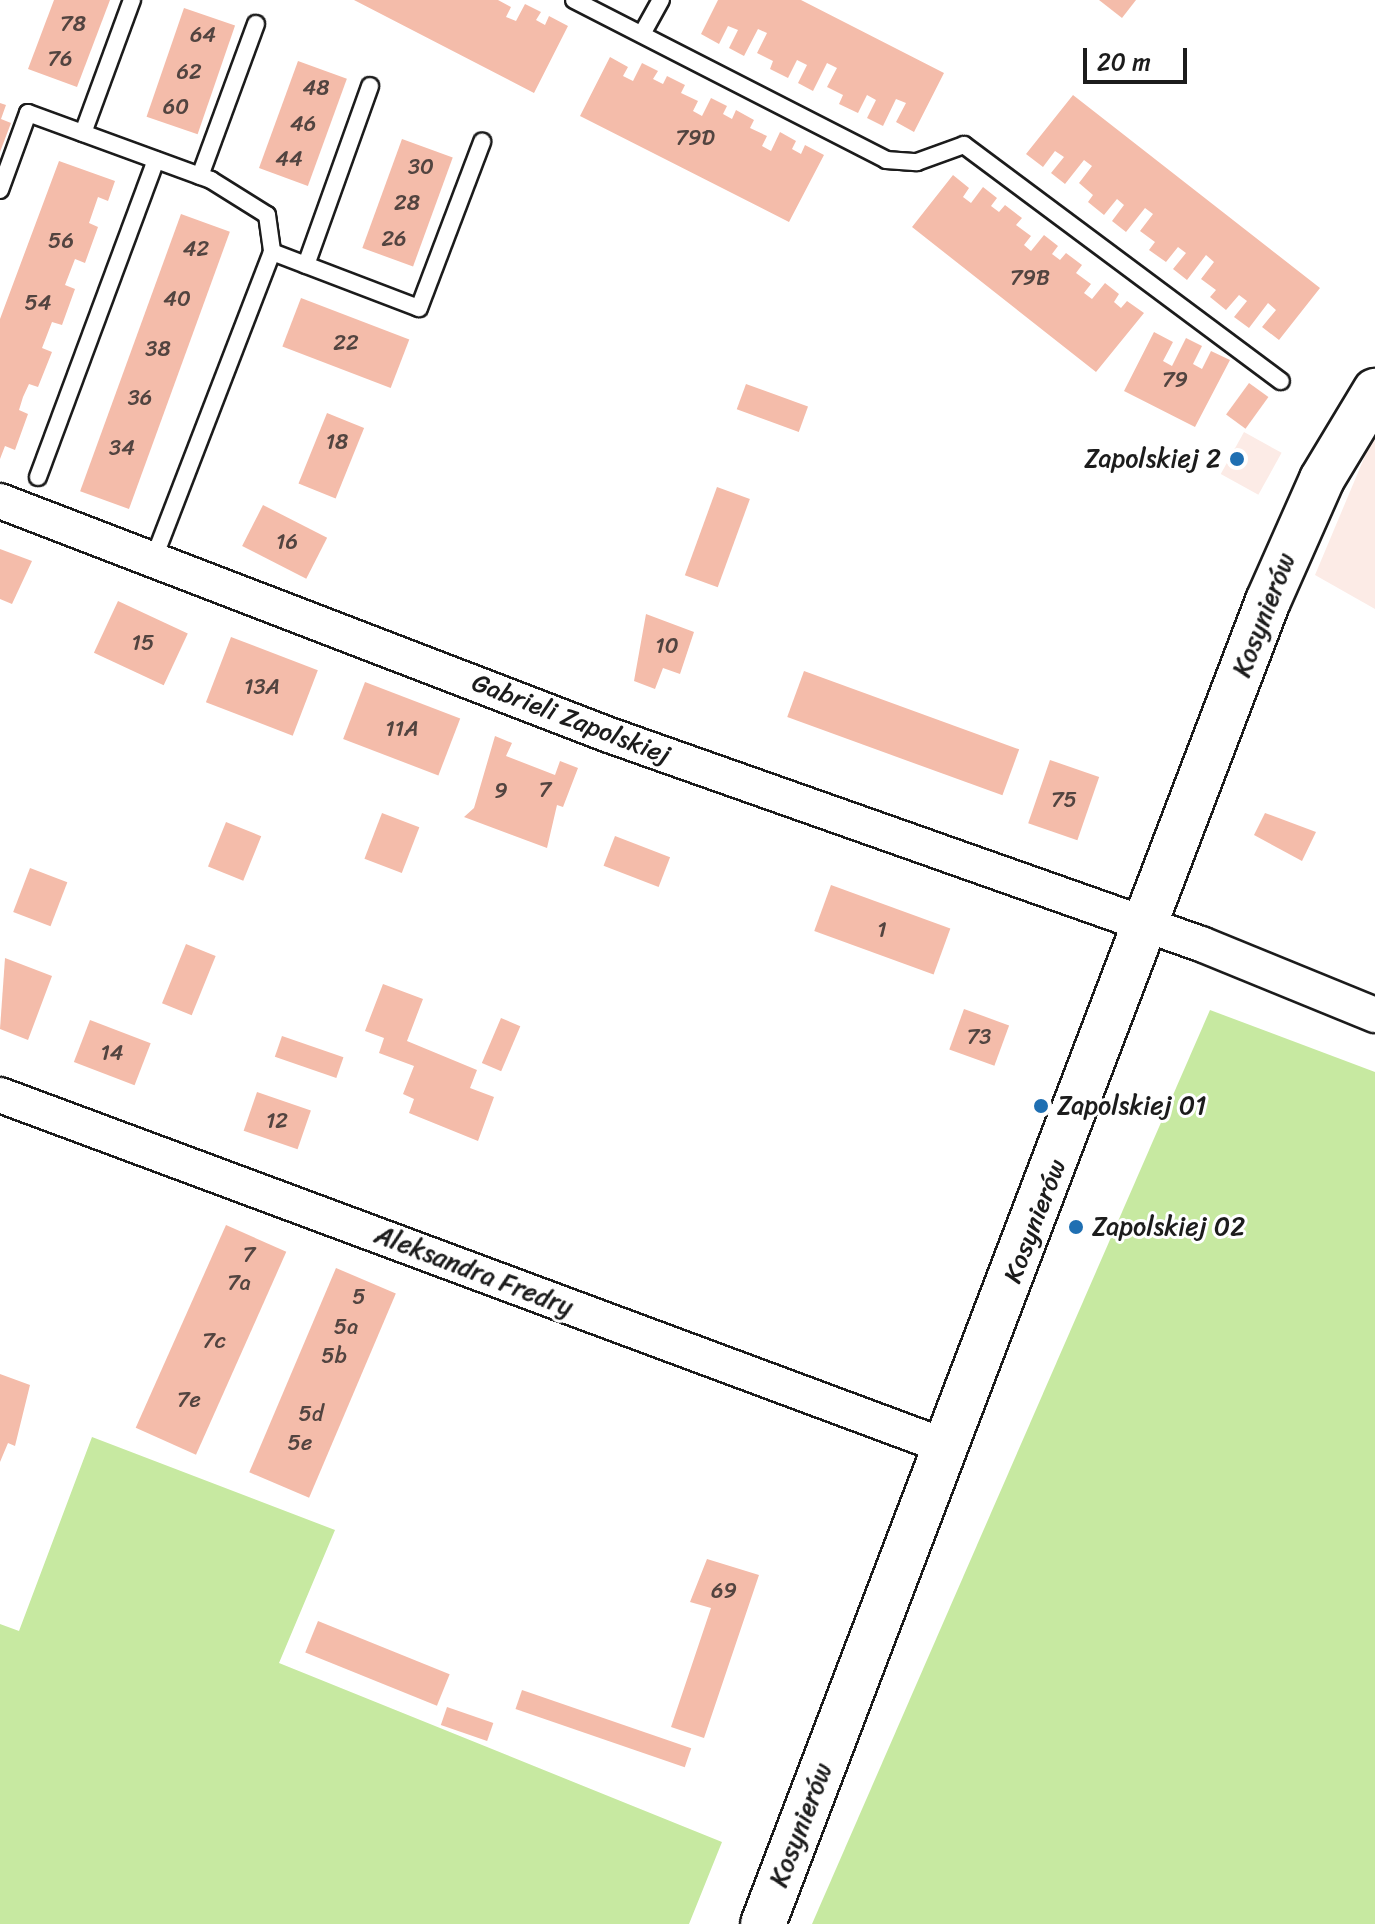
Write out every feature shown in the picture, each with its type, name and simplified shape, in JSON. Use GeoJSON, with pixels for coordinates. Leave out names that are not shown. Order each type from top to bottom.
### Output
{"type":"FeatureCollection","features":[{"type":"Feature","properties":{"kind":"main road","name":"Kosynierów"},"geometry":{"type":"LineString","coordinates":[[763,1924],[1299,523],[1375,391]]}},
{"type":"Feature","properties":{"kind":"street","name":"Gabrieli Zapolskiej"},"geometry":{"type":"LineString","coordinates":[[0,501],[609,735],[1147,927],[1375,1015]]}},
{"type":"Feature","properties":{"kind":"street","name":"Aleksandra Fredry"},"geometry":{"type":"LineString","coordinates":[[0,1095],[947,1447]]}},
{"type":"Feature","properties":{"kind":"lane"},"geometry":{"type":"LineString","coordinates":[[83,133],[132,0]]}},
{"type":"Feature","properties":{"kind":"lane"},"geometry":{"type":"LineString","coordinates":[[574,0],[886,160],[917,162],[964,145],[1281,381]]}},
{"type":"Feature","properties":{"kind":"lane"},"geometry":{"type":"LineString","coordinates":[[642,34],[661,0]]}},
{"type":"Feature","properties":{"kind":"lane"},"geometry":{"type":"LineString","coordinates":[[200,176],[256,24]]}},
{"type":"Feature","properties":{"kind":"lane"},"geometry":{"type":"LineString","coordinates":[[306,265],[370,86]]}},
{"type":"Feature","properties":{"kind":"lane"},"geometry":{"type":"LineString","coordinates":[[0,190],[28,113],[200,176],[267,215],[272,252],[154,558]]}},
{"type":"Feature","properties":{"kind":"lane"},"geometry":{"type":"LineString","coordinates":[[272,252],[419,308],[482,142]]}},
{"type":"Feature","properties":{"kind":"lane"},"geometry":{"type":"LineString","coordinates":[[38,477],[156,160]]}},
{"type":"Feature","properties":{"kind":"shaded area"},"geometry":{"type":"Polygon","coordinates":[[[1244,432],[1282,453],[1258,495],[1221,474],[1244,432]]]}},
{"type":"Feature","properties":{"kind":"shaded area"},"geometry":{"type":"Polygon","coordinates":[[[1375,432],[1375,609],[1315,575],[1375,432]]]}},
{"type":"Feature","properties":{"kind":"green space"},"geometry":{"type":"Polygon","coordinates":[[[1210,1010],[1375,1072],[1375,1924],[812,1924],[1210,1010]]]}},
{"type":"Feature","properties":{"kind":"green space"},"geometry":{"type":"Polygon","coordinates":[[[92,1437],[335,1530],[279,1663],[722,1842],[689,1924],[0,1924],[0,1624],[19,1631],[92,1437]]]}},
{"type":"Feature","properties":{"kind":"building"},"geometry":{"type":"Polygon","coordinates":[[[54,0],[110,0],[77,87],[28,69],[54,0]]]}},
{"type":"Feature","properties":{"kind":"building"},"geometry":{"type":"Polygon","coordinates":[[[354,0],[498,0],[511,7],[506,17],[516,21],[525,4],[541,12],[536,20],[545,25],[549,16],[568,26],[534,93],[354,0]]]}},
{"type":"Feature","properties":{"kind":"building"},"geometry":{"type":"Polygon","coordinates":[[[718,0],[801,0],[944,73],[914,132],[896,122],[906,103],[896,99],[883,126],[867,118],[876,100],[867,95],[858,113],[839,104],[843,95],[827,87],[837,68],[827,63],[813,91],[798,83],[807,65],[797,60],[788,78],[770,69],[773,61],[757,53],[767,33],[758,29],[744,56],[729,48],[738,30],[728,26],[719,44],[701,34],[718,0]]]}},
{"type":"Feature","properties":{"kind":"building"},"geometry":{"type":"Polygon","coordinates":[[[1099,0],[1136,0],[1122,18],[1099,0]]]}},
{"type":"Feature","properties":{"kind":"building"},"geometry":{"type":"Polygon","coordinates":[[[184,8],[235,26],[198,134],[147,117],[184,8]]]}},
{"type":"Feature","properties":{"kind":"building"},"geometry":{"type":"Polygon","coordinates":[[[610,57],[628,67],[623,76],[633,81],[642,63],[658,71],[653,79],[663,84],[667,76],[685,85],[681,93],[698,101],[693,111],[702,116],[711,98],[727,106],[723,114],[732,119],[736,110],[754,120],[750,128],[767,136],[762,146],[771,151],[780,132],[796,141],[792,149],[801,154],[805,145],[824,155],[789,222],[580,116],[610,57]]]}},
{"type":"Feature","properties":{"kind":"building"},"geometry":{"type":"Polygon","coordinates":[[[298,61],[347,79],[308,186],[259,168],[298,61]]]}},
{"type":"Feature","properties":{"kind":"building"},"geometry":{"type":"Polygon","coordinates":[[[1073,95],[1320,288],[1279,340],[1262,327],[1276,310],[1268,303],[1249,328],[1234,317],[1247,301],[1239,295],[1226,310],[1210,297],[1216,290],[1201,279],[1214,262],[1206,255],[1187,280],[1173,269],[1186,253],[1178,247],[1166,262],[1149,250],[1155,242],[1140,231],[1153,214],[1145,208],[1126,232],[1112,221],[1124,205],[1117,199],[1104,215],[1088,202],[1093,195],[1079,183],[1092,166],[1084,160],[1065,184],[1051,173],[1064,157],[1055,151],[1043,167],[1026,154],[1073,95]]]}},
{"type":"Feature","properties":{"kind":"building"},"geometry":{"type":"Polygon","coordinates":[[[0,103],[6,105],[1,119],[11,123],[0,152],[0,103]]]}},
{"type":"Feature","properties":{"kind":"building"},"geometry":{"type":"Polygon","coordinates":[[[402,139],[453,157],[413,266],[362,248],[402,139]]]}},
{"type":"Feature","properties":{"kind":"building"},"geometry":{"type":"Polygon","coordinates":[[[59,161],[115,181],[108,201],[98,197],[89,223],[98,227],[85,263],[75,259],[65,285],[75,289],[62,325],[52,322],[42,348],[52,352],[38,387],[29,384],[23,397],[19,410],[28,414],[15,450],[5,446],[0,459],[0,319],[59,161]]]}},
{"type":"Feature","properties":{"kind":"building"},"geometry":{"type":"Polygon","coordinates":[[[953,175],[969,188],[963,197],[971,203],[983,187],[997,198],[991,206],[999,212],[1005,205],[1022,218],[1016,225],[1031,236],[1024,245],[1031,251],[1044,235],[1058,246],[1052,254],[1060,260],[1066,253],[1082,265],[1076,273],[1091,284],[1084,293],[1092,299],[1105,283],[1119,294],[1114,302],[1121,308],[1127,301],[1144,313],[1096,372],[912,227],[953,175]]]}},
{"type":"Feature","properties":{"kind":"building"},"geometry":{"type":"Polygon","coordinates":[[[181,214],[230,232],[129,509],[80,491],[181,214]]]}},
{"type":"Feature","properties":{"kind":"building"},"geometry":{"type":"Polygon","coordinates":[[[301,298],[409,340],[391,388],[282,347],[301,298]]]}},
{"type":"Feature","properties":{"kind":"building"},"geometry":{"type":"Polygon","coordinates":[[[1154,332],[1173,342],[1163,361],[1172,366],[1186,338],[1202,346],[1193,364],[1202,369],[1211,351],[1230,360],[1195,427],[1124,391],[1154,332]]]}},
{"type":"Feature","properties":{"kind":"building"},"geometry":{"type":"Polygon","coordinates":[[[1249,383],[1268,397],[1245,429],[1226,415],[1249,383]]]}},
{"type":"Feature","properties":{"kind":"building"},"geometry":{"type":"Polygon","coordinates":[[[746,384],[808,407],[799,432],[737,409],[746,384]]]}},
{"type":"Feature","properties":{"kind":"building"},"geometry":{"type":"Polygon","coordinates":[[[327,413],[364,428],[336,498],[299,483],[327,413]]]}},
{"type":"Feature","properties":{"kind":"building","name":"Zapolskiej 2"},"geometry":{"type":"Polygon","coordinates":[[[1235,448],[1246,453],[1239,469],[1228,464],[1235,448]]]}},
{"type":"Feature","properties":{"kind":"building"},"geometry":{"type":"Polygon","coordinates":[[[717,487],[750,499],[718,587],[685,575],[717,487]]]}},
{"type":"Feature","properties":{"kind":"building"},"geometry":{"type":"Polygon","coordinates":[[[263,505],[327,538],[306,579],[242,546],[263,505]]]}},
{"type":"Feature","properties":{"kind":"building"},"geometry":{"type":"Polygon","coordinates":[[[0,549],[32,561],[12,604],[0,599],[0,549]]]}},
{"type":"Feature","properties":{"kind":"building"},"geometry":{"type":"Polygon","coordinates":[[[118,601],[188,634],[164,685],[94,653],[118,601]]]}},
{"type":"Feature","properties":{"kind":"building"},"geometry":{"type":"Polygon","coordinates":[[[646,614],[694,632],[680,674],[663,668],[655,689],[634,681],[646,614]]]}},
{"type":"Feature","properties":{"kind":"building"},"geometry":{"type":"Polygon","coordinates":[[[231,637],[318,670],[293,736],[206,702],[231,637]]]}},
{"type":"Feature","properties":{"kind":"building"},"geometry":{"type":"Polygon","coordinates":[[[804,671],[1019,749],[1002,795],[787,717],[804,671]]]}},
{"type":"Feature","properties":{"kind":"building"},"geometry":{"type":"Polygon","coordinates":[[[365,682],[460,719],[438,776],[343,739],[365,682]]]}},
{"type":"Feature","properties":{"kind":"building"},"geometry":{"type":"Polygon","coordinates":[[[495,736],[512,743],[506,756],[555,775],[560,761],[578,768],[563,807],[557,805],[547,848],[464,817],[474,808],[495,736]]]}},
{"type":"Feature","properties":{"kind":"building"},"geometry":{"type":"Polygon","coordinates":[[[1050,760],[1099,777],[1077,840],[1028,823],[1050,760]]]}},
{"type":"Feature","properties":{"kind":"building"},"geometry":{"type":"Polygon","coordinates":[[[382,813],[419,827],[402,873],[364,859],[382,813]]]}},
{"type":"Feature","properties":{"kind":"building"},"geometry":{"type":"Polygon","coordinates":[[[1265,813],[1316,832],[1302,861],[1254,835],[1265,813]]]}},
{"type":"Feature","properties":{"kind":"building"},"geometry":{"type":"Polygon","coordinates":[[[226,822],[261,836],[243,881],[208,867],[226,822]]]}},
{"type":"Feature","properties":{"kind":"building"},"geometry":{"type":"Polygon","coordinates":[[[615,836],[670,857],[659,887],[604,866],[615,836]]]}},
{"type":"Feature","properties":{"kind":"building"},"geometry":{"type":"Polygon","coordinates":[[[30,868],[67,882],[50,926],[13,912],[30,868]]]}},
{"type":"Feature","properties":{"kind":"building"},"geometry":{"type":"Polygon","coordinates":[[[831,885],[950,928],[934,974],[814,931],[831,885]]]}},
{"type":"Feature","properties":{"kind":"building"},"geometry":{"type":"Polygon","coordinates":[[[186,944],[216,956],[192,1015],[162,1003],[186,944]]]}},
{"type":"Feature","properties":{"kind":"building"},"geometry":{"type":"Polygon","coordinates":[[[5,958],[52,976],[28,1040],[0,1029],[5,958]]]}},
{"type":"Feature","properties":{"kind":"building"},"geometry":{"type":"Polygon","coordinates":[[[383,984],[423,999],[407,1041],[477,1070],[470,1088],[494,1097],[478,1141],[409,1113],[414,1099],[403,1094],[414,1066],[379,1053],[384,1038],[365,1031],[383,984]]]}},
{"type":"Feature","properties":{"kind":"building"},"geometry":{"type":"Polygon","coordinates":[[[964,1009],[1009,1025],[994,1066],[949,1049],[964,1009]]]}},
{"type":"Feature","properties":{"kind":"building"},"geometry":{"type":"Polygon","coordinates":[[[501,1018],[520,1026],[501,1071],[482,1063],[501,1018]]]}},
{"type":"Feature","properties":{"kind":"building"},"geometry":{"type":"Polygon","coordinates":[[[90,1020],[151,1043],[135,1085],[74,1062],[90,1020]]]}},
{"type":"Feature","properties":{"kind":"building"},"geometry":{"type":"Polygon","coordinates":[[[282,1036],[343,1057],[336,1078],[275,1057],[282,1036]]]}},
{"type":"Feature","properties":{"kind":"building"},"geometry":{"type":"Polygon","coordinates":[[[257,1092],[311,1111],[298,1149],[244,1131],[257,1092]]]}},
{"type":"Feature","properties":{"kind":"building"},"geometry":{"type":"Polygon","coordinates":[[[226,1225],[286,1252],[196,1455],[136,1428],[226,1225]]]}},
{"type":"Feature","properties":{"kind":"building"},"geometry":{"type":"Polygon","coordinates":[[[336,1268],[396,1293],[309,1498],[249,1472],[336,1268]]]}},
{"type":"Feature","properties":{"kind":"building"},"geometry":{"type":"Polygon","coordinates":[[[0,1374],[30,1385],[15,1446],[8,1443],[0,1462],[0,1374]]]}},
{"type":"Feature","properties":{"kind":"building"},"geometry":{"type":"Polygon","coordinates":[[[707,1559],[759,1575],[704,1738],[671,1727],[711,1608],[690,1602],[707,1559]]]}},
{"type":"Feature","properties":{"kind":"building"},"geometry":{"type":"Polygon","coordinates":[[[318,1621],[450,1674],[437,1706],[305,1653],[318,1621]]]}},
{"type":"Feature","properties":{"kind":"building"},"geometry":{"type":"Polygon","coordinates":[[[522,1690],[691,1748],[685,1767],[515,1709],[522,1690]]]}},
{"type":"Feature","properties":{"kind":"building"},"geometry":{"type":"Polygon","coordinates":[[[447,1707],[493,1723],[487,1741],[441,1725],[447,1707]]]}},
{"type":"Feature","properties":{"kind":"place","name":"Zapolskiej 2"},"geometry":{"type":"Point","coordinates":[1237,459]}},
{"type":"Feature","properties":{"kind":"place","name":"Zapolskiej 01"},"geometry":{"type":"Point","coordinates":[1041,1106]}},
{"type":"Feature","properties":{"kind":"place","name":"Zapolskiej 02"},"geometry":{"type":"Point","coordinates":[1076,1227]}}]}
